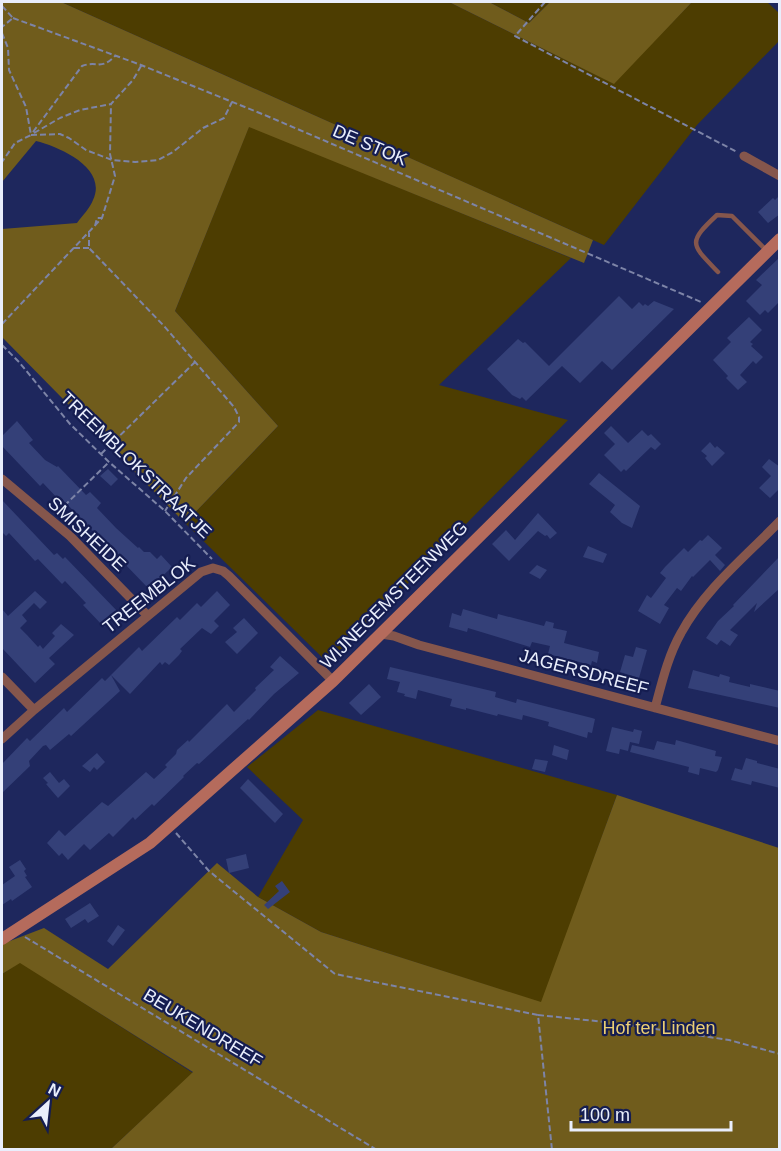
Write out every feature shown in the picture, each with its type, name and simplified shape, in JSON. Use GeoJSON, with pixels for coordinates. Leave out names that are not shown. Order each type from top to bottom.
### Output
{"type":"FeatureCollection","features":[{"type":"Feature","properties":{"kind":"street"},"geometry":{"type":"LineString","coordinates":[[744,156],[780,176]]}},
{"type":"Feature","properties":{"kind":"street","name":"WIJNEGEMSTEENWEG"},"geometry":{"type":"LineString","coordinates":[[2,939],[126,859],[170,826],[333,681],[780,239]]}},
{"type":"Feature","properties":{"kind":"street","name":"SMISHEIDE"},"geometry":{"type":"LineString","coordinates":[[2,479],[70,536],[147,615]]}},
{"type":"Feature","properties":{"kind":"street"},"geometry":{"type":"LineString","coordinates":[[655,708],[668,661],[681,632],[702,602],[780,521]]}},
{"type":"Feature","properties":{"kind":"street","name":"TREEMBLOK"},"geometry":{"type":"LineString","coordinates":[[2,739],[147,615],[207,569],[218,568],[229,576],[333,681]]}},
{"type":"Feature","properties":{"kind":"street","name":"JAGERSDREEF"},"geometry":{"type":"LineString","coordinates":[[381,634],[780,741]]}},
{"type":"Feature","properties":{"kind":"street"},"geometry":{"type":"LineString","coordinates":[[2,677],[34,710]]}},
{"type":"Feature","properties":{"kind":"lane"},"geometry":{"type":"LineString","coordinates":[[718,272],[700,254],[696,243],[698,233],[717,215],[732,216],[767,251]]}},
{"type":"Feature","properties":{"kind":"path"},"geometry":{"type":"LineString","coordinates":[[545,2],[515,36],[744,156]]}},
{"type":"Feature","properties":{"kind":"path"},"geometry":{"type":"LineString","coordinates":[[2,6],[13,18],[2,27]]}},
{"type":"Feature","properties":{"kind":"path","name":"DE STOK"},"geometry":{"type":"LineString","coordinates":[[13,18],[232,102],[712,306]]}},
{"type":"Feature","properties":{"kind":"path"},"geometry":{"type":"LineString","coordinates":[[2,33],[8,48],[9,70],[26,107],[31,135]]}},
{"type":"Feature","properties":{"kind":"path"},"geometry":{"type":"LineString","coordinates":[[31,135],[82,66],[108,63],[116,56]]}},
{"type":"Feature","properties":{"kind":"path"},"geometry":{"type":"LineString","coordinates":[[2,162],[15,143],[60,118],[80,110],[111,104],[133,80],[141,66]]}},
{"type":"Feature","properties":{"kind":"path"},"geometry":{"type":"LineString","coordinates":[[31,135],[60,134],[86,150],[112,160],[135,162],[158,160],[173,152],[203,128],[224,118],[232,102]]}},
{"type":"Feature","properties":{"kind":"path"},"geometry":{"type":"LineString","coordinates":[[2,324],[101,219],[115,177],[112,160],[111,104]]}},
{"type":"Feature","properties":{"kind":"path"},"geometry":{"type":"LineString","coordinates":[[89,231],[89,248],[164,326],[234,407],[239,417],[239,422],[186,478],[165,511]]}},
{"type":"Feature","properties":{"kind":"path"},"geometry":{"type":"LineString","coordinates":[[74,248],[89,248]]}},
{"type":"Feature","properties":{"kind":"path","name":"TREEMBLOKSTRAATJE"},"geometry":{"type":"LineString","coordinates":[[2,345],[70,424],[165,511],[213,560]]}},
{"type":"Feature","properties":{"kind":"path"},"geometry":{"type":"LineString","coordinates":[[101,454],[195,362]]}},
{"type":"Feature","properties":{"kind":"path"},"geometry":{"type":"LineString","coordinates":[[52,522],[56,515],[109,462]]}},
{"type":"Feature","properties":{"kind":"path"},"geometry":{"type":"LineString","coordinates":[[170,826],[209,871],[335,974],[538,1015],[615,1023],[729,1040],[780,1054]]}},
{"type":"Feature","properties":{"kind":"path","name":"BEUKENDREEF"},"geometry":{"type":"LineString","coordinates":[[15,930],[377,1149]]}},
{"type":"Feature","properties":{"kind":"path"},"geometry":{"type":"LineString","coordinates":[[538,1015],[552,1149]]}},
{"type":"Feature","properties":{"kind":"shaded area"},"geometry":{"type":"Polygon","coordinates":[[[61,2],[449,2],[613,83],[692,2],[767,2],[779,13],[779,41],[697,125],[604,245],[61,2]]]}},
{"type":"Feature","properties":{"kind":"shaded area"},"geometry":{"type":"Polygon","coordinates":[[[489,2],[550,2],[529,23],[489,2]]]}},
{"type":"Feature","properties":{"kind":"shaded area"},"geometry":{"type":"Polygon","coordinates":[[[249,126],[571,258],[439,385],[568,420],[330,665],[185,523],[278,426],[175,311],[249,126]]]}},
{"type":"Feature","properties":{"kind":"shaded area"},"geometry":{"type":"Polygon","coordinates":[[[318,710],[617,795],[542,1003],[321,932],[258,897],[303,820],[247,767],[318,710]]]}},
{"type":"Feature","properties":{"kind":"shaded area"},"geometry":{"type":"Polygon","coordinates":[[[20,962],[193,1073],[111,1149],[2,1150],[2,974],[20,962]]]}},
{"type":"Feature","properties":{"kind":"green space"},"geometry":{"type":"Polygon","coordinates":[[[2,2],[61,2],[593,240],[584,263],[249,127],[175,311],[278,426],[185,523],[2,337],[2,229],[77,223],[92,203],[96,189],[94,178],[79,161],[57,148],[36,141],[2,182],[2,2]]]}},
{"type":"Feature","properties":{"kind":"green space"},"geometry":{"type":"Polygon","coordinates":[[[449,2],[489,2],[529,23],[550,2],[692,2],[614,84],[449,2]]]}},
{"type":"Feature","properties":{"kind":"green space","name":"Hof ter Linden"},"geometry":{"type":"Polygon","coordinates":[[[617,795],[779,848],[779,1149],[111,1149],[193,1072],[20,963],[2,974],[2,944],[44,928],[108,969],[217,863],[258,897],[321,932],[541,1002],[617,795]]]}},
{"type":"Feature","properties":{"kind":"building"},"geometry":{"type":"Polygon","coordinates":[[[780,195],[780,214],[768,223],[758,212],[773,198],[775,200],[780,195]]]}},
{"type":"Feature","properties":{"kind":"building"},"geometry":{"type":"Polygon","coordinates":[[[780,257],[780,301],[768,313],[765,310],[760,315],[746,301],[762,285],[756,280],[780,257]]]}},
{"type":"Feature","properties":{"kind":"building"},"geometry":{"type":"Polygon","coordinates":[[[619,296],[632,309],[639,302],[643,306],[645,304],[648,306],[654,301],[674,309],[612,370],[602,361],[580,383],[562,366],[526,401],[522,397],[520,399],[512,395],[487,369],[518,339],[525,342],[549,366],[619,296]]]}},
{"type":"Feature","properties":{"kind":"building"},"geometry":{"type":"Polygon","coordinates":[[[749,317],[762,330],[750,342],[753,344],[751,346],[763,357],[756,364],[753,361],[740,375],[747,382],[738,390],[713,360],[731,342],[727,338],[749,317]]]}},
{"type":"Feature","properties":{"kind":"building"},"geometry":{"type":"Polygon","coordinates":[[[17,421],[33,440],[29,443],[45,460],[58,466],[86,495],[90,492],[101,503],[97,508],[116,528],[138,548],[144,552],[150,552],[157,559],[161,555],[172,567],[149,589],[62,499],[60,501],[43,483],[40,486],[2,446],[2,436],[17,421]]]}},
{"type":"Feature","properties":{"kind":"building"},"geometry":{"type":"Polygon","coordinates":[[[611,426],[628,443],[642,430],[648,436],[651,434],[661,444],[655,450],[651,447],[626,471],[624,469],[621,472],[604,455],[615,444],[604,433],[611,426]]]}},
{"type":"Feature","properties":{"kind":"building"},"geometry":{"type":"Polygon","coordinates":[[[710,442],[715,448],[717,446],[725,453],[712,466],[705,458],[707,456],[701,451],[710,442]]]}},
{"type":"Feature","properties":{"kind":"building"},"geometry":{"type":"Polygon","coordinates":[[[769,459],[780,467],[780,488],[770,498],[759,488],[771,476],[762,467],[769,459]]]}},
{"type":"Feature","properties":{"kind":"building"},"geometry":{"type":"Polygon","coordinates":[[[108,469],[118,479],[111,486],[100,476],[108,469]]]}},
{"type":"Feature","properties":{"kind":"building"},"geometry":{"type":"Polygon","coordinates":[[[599,473],[640,506],[632,528],[622,523],[610,512],[615,505],[589,484],[599,473]]]}},
{"type":"Feature","properties":{"kind":"building"},"geometry":{"type":"Polygon","coordinates":[[[2,500],[54,555],[57,553],[63,559],[65,557],[119,613],[104,627],[65,581],[62,584],[38,559],[35,561],[9,533],[6,536],[2,532],[2,500]]]}},
{"type":"Feature","properties":{"kind":"building"},"geometry":{"type":"Polygon","coordinates":[[[538,513],[557,533],[550,539],[538,531],[509,561],[492,544],[506,530],[515,540],[538,513]]]}},
{"type":"Feature","properties":{"kind":"building"},"geometry":{"type":"Polygon","coordinates":[[[708,535],[722,548],[715,555],[725,565],[720,571],[710,560],[692,576],[681,591],[677,588],[664,605],[669,608],[660,624],[638,611],[647,595],[651,598],[666,578],[660,573],[665,567],[684,548],[688,552],[708,535]]]}},
{"type":"Feature","properties":{"kind":"building"},"geometry":{"type":"Polygon","coordinates":[[[588,546],[607,554],[603,563],[583,557],[588,546]]]}},
{"type":"Feature","properties":{"kind":"building"},"geometry":{"type":"Polygon","coordinates":[[[780,556],[780,588],[754,612],[757,603],[730,630],[738,635],[730,646],[721,640],[717,645],[706,638],[718,621],[780,556]]]}},
{"type":"Feature","properties":{"kind":"building"},"geometry":{"type":"Polygon","coordinates":[[[537,565],[547,570],[540,579],[529,573],[537,565]]]}},
{"type":"Feature","properties":{"kind":"building"},"geometry":{"type":"Polygon","coordinates":[[[35,591],[47,602],[40,609],[34,603],[22,615],[27,621],[20,628],[38,647],[40,645],[43,649],[55,636],[52,633],[61,624],[74,635],[49,658],[55,664],[35,683],[2,648],[2,609],[8,616],[35,591]]]}},
{"type":"Feature","properties":{"kind":"building"},"geometry":{"type":"Polygon","coordinates":[[[217,591],[230,605],[214,621],[219,626],[211,634],[202,628],[180,649],[182,651],[169,665],[165,662],[162,665],[160,662],[130,694],[111,675],[139,647],[142,651],[177,617],[180,620],[197,603],[201,607],[217,591]]]}},
{"type":"Feature","properties":{"kind":"building"},"geometry":{"type":"Polygon","coordinates":[[[463,609],[497,619],[498,614],[544,626],[546,621],[554,623],[553,628],[567,631],[564,643],[599,652],[597,663],[592,661],[591,665],[548,654],[550,646],[532,642],[530,647],[468,628],[467,632],[449,627],[452,613],[461,616],[463,609]]]}},
{"type":"Feature","properties":{"kind":"building"},"geometry":{"type":"Polygon","coordinates":[[[244,618],[258,633],[237,654],[225,642],[237,632],[233,628],[244,618]]]}},
{"type":"Feature","properties":{"kind":"building"},"geometry":{"type":"Polygon","coordinates":[[[636,647],[647,650],[639,678],[620,672],[625,655],[633,657],[636,647]]]}},
{"type":"Feature","properties":{"kind":"building"},"geometry":{"type":"Polygon","coordinates":[[[280,656],[299,673],[274,694],[249,720],[199,764],[197,763],[154,806],[152,804],[135,820],[133,817],[113,837],[109,833],[90,850],[84,844],[68,860],[62,853],[59,856],[47,843],[59,830],[65,836],[102,802],[108,806],[146,772],[154,779],[167,767],[165,765],[177,750],[188,740],[189,742],[227,704],[234,712],[274,670],[270,667],[280,656]]]}},
{"type":"Feature","properties":{"kind":"building"},"geometry":{"type":"Polygon","coordinates":[[[390,667],[496,692],[495,697],[516,703],[517,699],[592,718],[595,719],[592,733],[588,732],[587,738],[548,726],[549,722],[523,715],[522,720],[466,708],[466,710],[450,706],[452,699],[418,690],[416,699],[404,696],[405,694],[397,692],[400,682],[387,679],[390,667]]]}},
{"type":"Feature","properties":{"kind":"building"},"geometry":{"type":"Polygon","coordinates":[[[693,670],[719,677],[720,674],[730,677],[729,682],[780,691],[780,708],[688,688],[693,670]]]}},
{"type":"Feature","properties":{"kind":"building"},"geometry":{"type":"Polygon","coordinates":[[[111,675],[120,691],[71,736],[69,734],[50,750],[46,745],[43,746],[29,761],[30,766],[2,793],[2,764],[27,738],[30,741],[64,708],[67,712],[102,678],[105,681],[111,675]]]}},
{"type":"Feature","properties":{"kind":"building"},"geometry":{"type":"Polygon","coordinates":[[[369,684],[381,697],[361,715],[349,703],[369,684]]]}},
{"type":"Feature","properties":{"kind":"building"},"geometry":{"type":"Polygon","coordinates":[[[612,727],[633,732],[634,729],[642,731],[639,744],[630,742],[628,751],[620,749],[619,754],[606,751],[612,727]]]}},
{"type":"Feature","properties":{"kind":"building"},"geometry":{"type":"Polygon","coordinates":[[[676,740],[716,751],[715,756],[722,757],[718,770],[716,772],[700,768],[699,775],[688,772],[689,767],[630,752],[632,745],[654,750],[657,741],[675,745],[676,740]]]}},
{"type":"Feature","properties":{"kind":"building"},"geometry":{"type":"Polygon","coordinates":[[[554,745],[569,750],[567,760],[552,755],[554,745]]]}},
{"type":"Feature","properties":{"kind":"building"},"geometry":{"type":"Polygon","coordinates":[[[97,753],[105,762],[97,770],[94,767],[90,772],[82,766],[97,753]]]}},
{"type":"Feature","properties":{"kind":"building"},"geometry":{"type":"Polygon","coordinates":[[[746,758],[780,769],[780,788],[752,781],[751,785],[731,780],[735,768],[742,770],[746,758]]]}},
{"type":"Feature","properties":{"kind":"building"},"geometry":{"type":"Polygon","coordinates":[[[535,759],[548,761],[545,772],[532,769],[535,759]]]}},
{"type":"Feature","properties":{"kind":"building"},"geometry":{"type":"Polygon","coordinates":[[[50,772],[59,783],[64,779],[70,786],[58,798],[43,778],[50,772]]]}},
{"type":"Feature","properties":{"kind":"building"},"geometry":{"type":"Polygon","coordinates":[[[248,779],[283,814],[275,823],[240,788],[248,779]]]}},
{"type":"Feature","properties":{"kind":"building"},"geometry":{"type":"Polygon","coordinates":[[[246,854],[249,868],[229,873],[226,859],[246,854]]]}},
{"type":"Feature","properties":{"kind":"building"},"geometry":{"type":"Polygon","coordinates":[[[20,860],[26,869],[24,871],[27,876],[25,877],[32,887],[2,905],[2,885],[15,876],[9,867],[20,860]]]}},
{"type":"Feature","properties":{"kind":"building"},"geometry":{"type":"Polygon","coordinates":[[[282,881],[290,892],[268,909],[264,905],[279,891],[275,886],[282,881]]]}},
{"type":"Feature","properties":{"kind":"building"},"geometry":{"type":"Polygon","coordinates":[[[90,903],[99,916],[88,923],[85,919],[71,928],[65,919],[90,903]]]}},
{"type":"Feature","properties":{"kind":"building"},"geometry":{"type":"Polygon","coordinates":[[[118,925],[125,930],[113,946],[107,941],[118,925]]]}}]}
